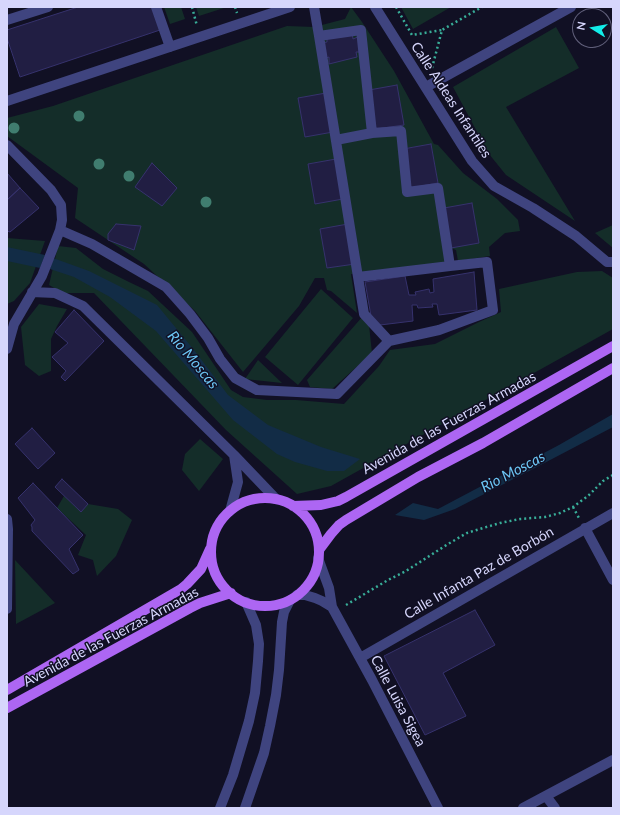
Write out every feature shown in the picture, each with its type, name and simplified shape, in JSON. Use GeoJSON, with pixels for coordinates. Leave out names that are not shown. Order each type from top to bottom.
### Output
{"type":"FeatureCollection","features":[{"type":"Feature","properties":{"kind":"main road","name":"Avenida de las Fuerzas Armadas"},"geometry":{"type":"LineString","coordinates":[[293,506],[330,504],[346,497],[613,346]]}},
{"type":"Feature","properties":{"kind":"main road"},"geometry":{"type":"LineString","coordinates":[[318,554],[339,525],[355,514],[613,368]]}},
{"type":"Feature","properties":{"kind":"main road"},"geometry":{"type":"LineString","coordinates":[[260,498],[276,499],[293,506],[303,514],[311,524],[314,532],[318,554],[314,573],[310,581],[293,597],[281,603],[264,606],[255,605],[238,599],[221,583],[214,569],[211,548],[214,534],[220,522],[236,506],[260,498]]}},
{"type":"Feature","properties":{"kind":"main road","name":"Avenida de las Fuerzas Armadas"},"geometry":{"type":"LineString","coordinates":[[7,690],[181,589],[195,577],[211,548]]}},
{"type":"Feature","properties":{"kind":"main road","name":"Avenida de las Fuerzas Armadas"},"geometry":{"type":"LineString","coordinates":[[7,708],[190,608],[200,603],[231,594]]}},
{"type":"Feature","properties":{"kind":"street"},"geometry":{"type":"LineString","coordinates":[[7,20],[48,7]]}},
{"type":"Feature","properties":{"kind":"street"},"geometry":{"type":"LineString","coordinates":[[156,7],[170,47]]}},
{"type":"Feature","properties":{"kind":"street"},"geometry":{"type":"LineString","coordinates":[[7,102],[290,7]]}},
{"type":"Feature","properties":{"kind":"street"},"geometry":{"type":"LineString","coordinates":[[314,7],[364,314],[389,341]]}},
{"type":"Feature","properties":{"kind":"street","name":"Calle Aldeas Infantiles"},"geometry":{"type":"LineString","coordinates":[[375,7],[472,161],[494,186],[533,208],[576,236],[607,262],[613,262]]}},
{"type":"Feature","properties":{"kind":"street"},"geometry":{"type":"LineString","coordinates":[[426,87],[571,7]]}},
{"type":"Feature","properties":{"kind":"street"},"geometry":{"type":"LineString","coordinates":[[319,36],[361,30],[372,133]]}},
{"type":"Feature","properties":{"kind":"street"},"geometry":{"type":"LineString","coordinates":[[336,140],[372,133],[401,131],[407,192],[438,188],[450,266]]}},
{"type":"Feature","properties":{"kind":"street"},"geometry":{"type":"LineString","coordinates":[[7,145],[51,190],[61,205],[62,220],[60,230],[42,276],[14,324],[7,349]]}},
{"type":"Feature","properties":{"kind":"street"},"geometry":{"type":"LineString","coordinates":[[60,230],[92,244],[166,287],[190,314],[208,338],[220,359],[235,378],[257,390],[337,394],[389,341],[439,330],[493,310],[487,262],[358,277]]}},
{"type":"Feature","properties":{"kind":"street"},"geometry":{"type":"LineString","coordinates":[[32,292],[55,293],[83,306],[234,455],[276,499]]}},
{"type":"Feature","properties":{"kind":"street"},"geometry":{"type":"LineString","coordinates":[[230,511],[238,482],[234,455]]}},
{"type":"Feature","properties":{"kind":"street","name":"Calle Infanta Paz de Borbón"},"geometry":{"type":"LineString","coordinates":[[360,658],[583,524],[613,513]]}},
{"type":"Feature","properties":{"kind":"street"},"geometry":{"type":"LineString","coordinates":[[7,519],[7,609]]}},
{"type":"Feature","properties":{"kind":"street"},"geometry":{"type":"LineString","coordinates":[[583,524],[613,580]]}},
{"type":"Feature","properties":{"kind":"street","name":"Calle Luisa Sigea"},"geometry":{"type":"LineString","coordinates":[[318,554],[329,588],[332,607],[438,808]]}},
{"type":"Feature","properties":{"kind":"street"},"geometry":{"type":"LineString","coordinates":[[245,808],[264,753],[270,726],[276,695],[284,612],[293,597],[305,595],[315,598],[332,607]]}},
{"type":"Feature","properties":{"kind":"street"},"geometry":{"type":"LineString","coordinates":[[220,808],[235,768],[249,721],[255,693],[259,644],[256,625],[246,602]]}},
{"type":"Feature","properties":{"kind":"street"},"geometry":{"type":"LineString","coordinates":[[524,808],[613,760]]}},
{"type":"Feature","properties":{"kind":"street"},"geometry":{"type":"LineString","coordinates":[[546,796],[555,808]]}},
{"type":"Feature","properties":{"kind":"path"},"geometry":{"type":"LineString","coordinates":[[192,7],[201,37]]}},
{"type":"Feature","properties":{"kind":"path"},"geometry":{"type":"LineString","coordinates":[[396,7],[412,35],[442,30],[482,7]]}},
{"type":"Feature","properties":{"kind":"path"},"geometry":{"type":"LineString","coordinates":[[432,68],[442,30]]}},
{"type":"Feature","properties":{"kind":"path"},"geometry":{"type":"LineString","coordinates":[[346,605],[467,534],[500,523],[520,519],[545,517],[560,513],[573,507],[588,496],[602,481],[613,476]]}},
{"type":"Feature","properties":{"kind":"path"},"geometry":{"type":"LineString","coordinates":[[573,507],[583,524]]}},
{"type":"Feature","properties":{"kind":"green space"},"geometry":{"type":"Polygon","coordinates":[[[164,7],[181,7],[185,19],[170,24],[164,7]]]}},
{"type":"Feature","properties":{"kind":"green space"},"geometry":{"type":"Polygon","coordinates":[[[196,7],[227,7],[199,16],[196,7]]]}},
{"type":"Feature","properties":{"kind":"green space"},"geometry":{"type":"Polygon","coordinates":[[[351,7],[394,71],[434,144],[438,145],[463,173],[497,199],[518,220],[520,231],[505,233],[489,247],[490,256],[458,261],[456,250],[451,248],[450,266],[367,275],[351,274],[357,313],[331,291],[327,290],[324,278],[315,278],[299,306],[243,372],[195,311],[144,264],[75,218],[78,188],[7,136],[7,118],[53,106],[287,26],[314,27],[345,19],[351,7]],[[431,145],[406,148],[438,183],[431,145]]]}},
{"type":"Feature","properties":{"kind":"green space"},"geometry":{"type":"Polygon","coordinates":[[[401,7],[451,7],[413,29],[401,7]]]}},
{"type":"Feature","properties":{"kind":"green space"},"geometry":{"type":"Polygon","coordinates":[[[556,27],[579,68],[506,107],[575,221],[506,175],[489,154],[453,87],[556,27]]]}},
{"type":"Feature","properties":{"kind":"green space"},"geometry":{"type":"Polygon","coordinates":[[[613,225],[613,248],[595,233],[613,225]]]}},
{"type":"Feature","properties":{"kind":"green space"},"geometry":{"type":"Polygon","coordinates":[[[7,238],[45,241],[30,283],[14,301],[7,304],[7,238]]]}},
{"type":"Feature","properties":{"kind":"green space"},"geometry":{"type":"Polygon","coordinates":[[[58,246],[76,248],[103,269],[148,291],[192,332],[231,390],[243,397],[267,400],[296,400],[344,404],[379,366],[390,350],[435,344],[501,312],[499,289],[577,272],[602,271],[613,278],[613,329],[331,486],[297,494],[226,430],[94,293],[63,293],[49,285],[58,246]]]}},
{"type":"Feature","properties":{"kind":"green space"},"geometry":{"type":"Polygon","coordinates":[[[321,289],[353,318],[298,385],[265,357],[321,289]]]}},
{"type":"Feature","properties":{"kind":"green space"},"geometry":{"type":"Polygon","coordinates":[[[39,304],[67,309],[51,339],[51,371],[39,376],[25,365],[21,327],[39,304]]]}},
{"type":"Feature","properties":{"kind":"green space"},"geometry":{"type":"Polygon","coordinates":[[[363,316],[369,325],[372,353],[332,389],[310,387],[307,380],[363,316]]]}},
{"type":"Feature","properties":{"kind":"green space"},"geometry":{"type":"Polygon","coordinates":[[[258,360],[282,383],[245,379],[258,360]]]}},
{"type":"Feature","properties":{"kind":"green space"},"geometry":{"type":"Polygon","coordinates":[[[200,439],[223,459],[199,491],[182,470],[185,454],[200,439]]]}},
{"type":"Feature","properties":{"kind":"green space"},"geometry":{"type":"Polygon","coordinates":[[[64,496],[81,512],[88,504],[118,509],[132,520],[116,556],[97,576],[93,560],[78,555],[86,535],[57,508],[64,496]]]}},
{"type":"Feature","properties":{"kind":"green space"},"geometry":{"type":"Polygon","coordinates":[[[15,560],[55,603],[16,624],[15,560]]]}},
{"type":"Feature","properties":{"kind":"water"},"geometry":{"type":"Polygon","coordinates":[[[7,247],[45,255],[40,268],[7,261],[7,247]]]}},
{"type":"Feature","properties":{"kind":"water","name":"Rio Moscas"},"geometry":{"type":"Polygon","coordinates":[[[53,258],[89,271],[157,305],[228,395],[268,425],[321,447],[360,459],[344,471],[327,471],[295,462],[277,454],[233,420],[156,331],[110,297],[74,277],[50,269],[53,258]]]}},
{"type":"Feature","properties":{"kind":"water","name":"Rio Moscas"},"geometry":{"type":"Polygon","coordinates":[[[613,414],[613,427],[455,509],[424,520],[395,515],[413,503],[438,509],[559,445],[613,414]]]}},
{"type":"Feature","properties":{"kind":"building"},"geometry":{"type":"Polygon","coordinates":[[[78,7],[153,7],[160,30],[20,77],[7,38],[7,30],[78,7]]]}},
{"type":"Feature","properties":{"kind":"building"},"geometry":{"type":"Polygon","coordinates":[[[352,33],[353,39],[360,36],[361,52],[356,52],[357,57],[329,64],[329,57],[326,58],[323,43],[327,42],[327,38],[352,33]]]}},
{"type":"Feature","properties":{"kind":"building"},"geometry":{"type":"Polygon","coordinates":[[[397,85],[404,125],[376,129],[369,90],[397,85]]]}},
{"type":"Feature","properties":{"kind":"building"},"geometry":{"type":"Polygon","coordinates":[[[326,93],[333,132],[305,137],[298,98],[326,93]]]}},
{"type":"Feature","properties":{"kind":"building"},"geometry":{"type":"Polygon","coordinates":[[[431,144],[438,183],[410,188],[403,149],[431,144]]]}},
{"type":"Feature","properties":{"kind":"building"},"geometry":{"type":"Polygon","coordinates":[[[336,159],[343,199],[315,204],[308,164],[336,159]]]}},
{"type":"Feature","properties":{"kind":"building"},"geometry":{"type":"Polygon","coordinates":[[[152,163],[177,188],[162,206],[135,187],[152,163]]]}},
{"type":"Feature","properties":{"kind":"building"},"geometry":{"type":"Polygon","coordinates":[[[7,173],[20,188],[7,200],[7,173]]]}},
{"type":"Feature","properties":{"kind":"building"},"geometry":{"type":"Polygon","coordinates":[[[20,188],[39,208],[10,232],[7,231],[7,200],[20,188]]]}},
{"type":"Feature","properties":{"kind":"building"},"geometry":{"type":"Polygon","coordinates":[[[472,203],[479,243],[451,248],[444,208],[472,203]]]}},
{"type":"Feature","properties":{"kind":"building"},"geometry":{"type":"Polygon","coordinates":[[[116,224],[141,226],[134,250],[108,240],[108,234],[116,224]]]}},
{"type":"Feature","properties":{"kind":"building"},"geometry":{"type":"Polygon","coordinates":[[[348,224],[355,264],[327,268],[320,229],[348,224]]]}},
{"type":"Feature","properties":{"kind":"building"},"geometry":{"type":"Polygon","coordinates":[[[474,272],[477,310],[439,315],[437,304],[432,304],[433,307],[418,308],[417,305],[412,305],[413,321],[380,325],[371,316],[365,282],[405,276],[409,295],[416,295],[415,292],[429,289],[430,293],[434,292],[433,279],[474,272]]]}},
{"type":"Feature","properties":{"kind":"building"},"geometry":{"type":"Polygon","coordinates":[[[74,310],[104,341],[65,381],[61,377],[66,371],[52,357],[68,343],[55,332],[74,310]]]}},
{"type":"Feature","properties":{"kind":"building"},"geometry":{"type":"Polygon","coordinates":[[[32,428],[55,453],[38,469],[15,444],[32,428]]]}},
{"type":"Feature","properties":{"kind":"building"},"geometry":{"type":"Polygon","coordinates":[[[62,479],[88,504],[81,512],[55,487],[62,479]]]}},
{"type":"Feature","properties":{"kind":"building"},"geometry":{"type":"Polygon","coordinates":[[[33,483],[83,535],[69,549],[79,570],[73,574],[32,531],[31,525],[35,520],[18,498],[33,483]]]}},
{"type":"Feature","properties":{"kind":"building"},"geometry":{"type":"Polygon","coordinates":[[[475,610],[495,645],[443,673],[466,716],[425,735],[384,656],[475,610]]]}}]}
